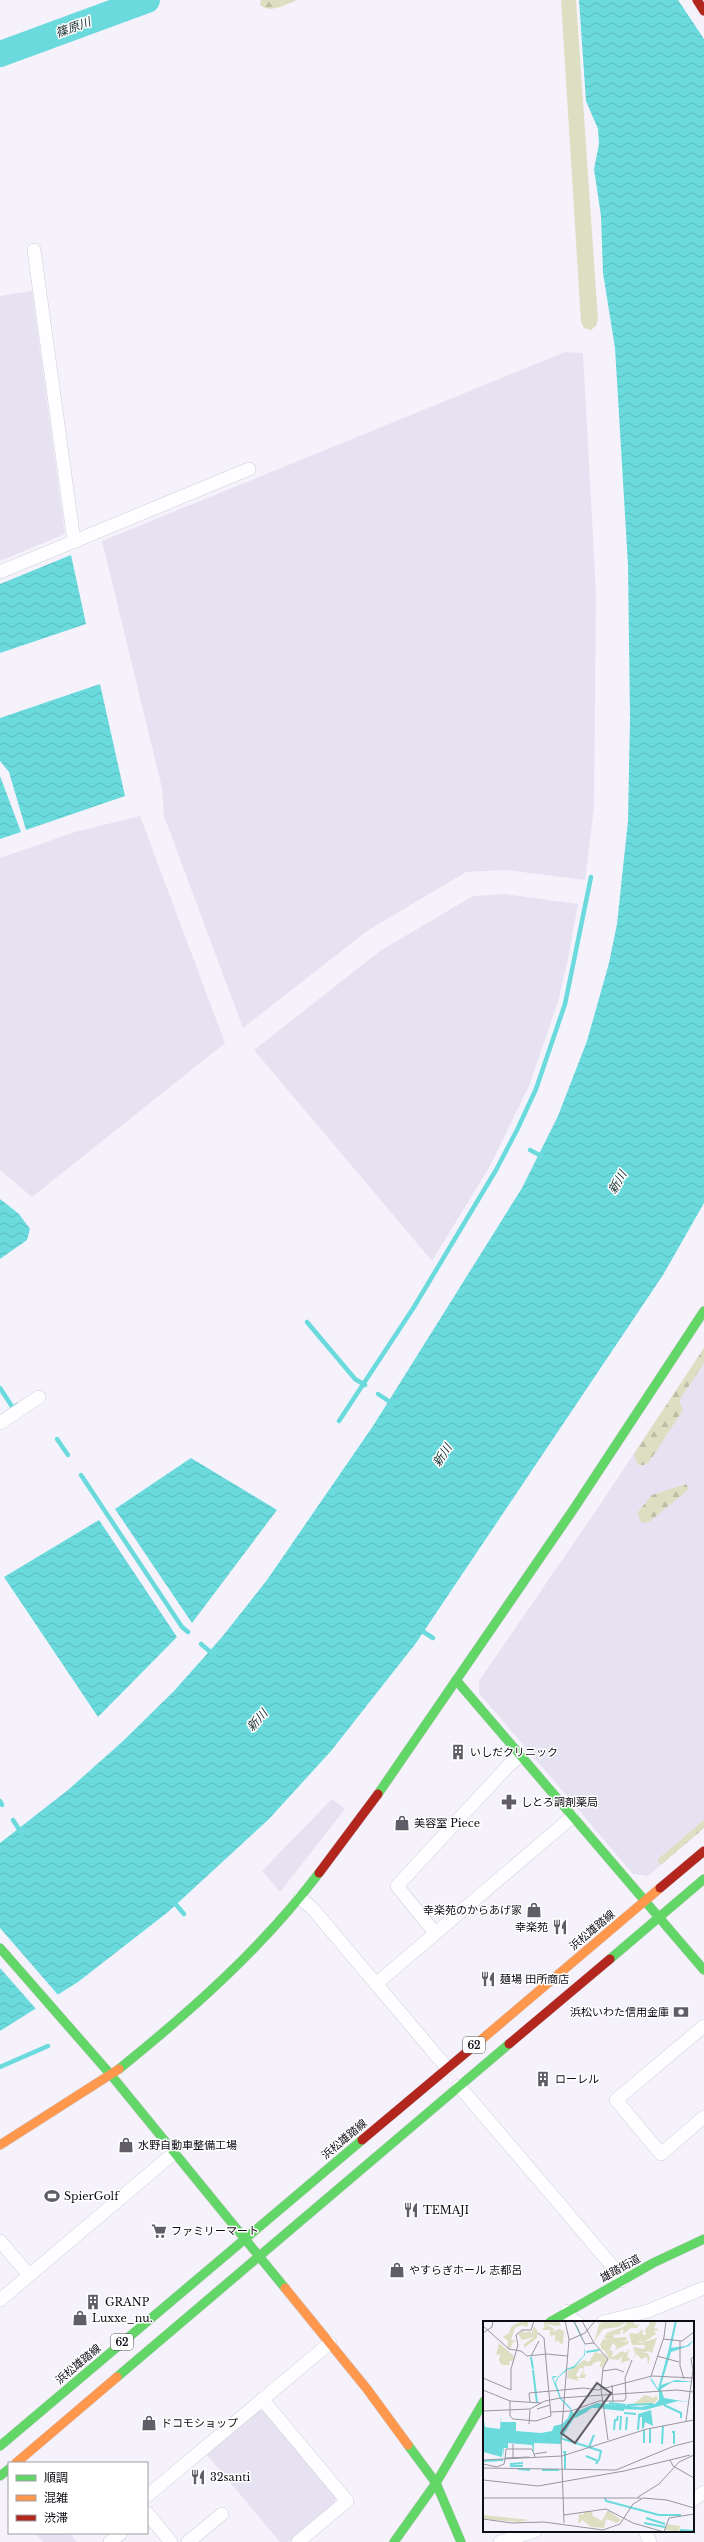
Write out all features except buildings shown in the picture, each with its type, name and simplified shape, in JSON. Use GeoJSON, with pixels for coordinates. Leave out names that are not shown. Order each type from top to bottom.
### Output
{"type":"FeatureCollection","features":[{"type":"Feature","properties":{"kind":"street"},"geometry":{"type":"LineString","coordinates":[[697,0],[704,11]]}},
{"type":"Feature","properties":{"kind":"street"},"geometry":{"type":"LineString","coordinates":[[34,250],[73,534],[76,541]]}},
{"type":"Feature","properties":{"kind":"street"},"geometry":{"type":"LineString","coordinates":[[0,572],[249,469]]}},
{"type":"Feature","properties":{"kind":"street"},"geometry":{"type":"LineString","coordinates":[[0,2145],[111,2075],[170,2028],[217,1986],[300,1898],[351,1834],[575,1507],[704,1311]]}},
{"type":"Feature","properties":{"kind":"street"},"geometry":{"type":"LineString","coordinates":[[0,1423],[39,1397]]}},
{"type":"Feature","properties":{"kind":"street"},"geometry":{"type":"LineString","coordinates":[[456,1680],[644,1902],[704,1970]]}},
{"type":"Feature","properties":{"kind":"street"},"geometry":{"type":"LineString","coordinates":[[435,1933],[397,1886],[508,1766],[520,1756]]}},
{"type":"Feature","properties":{"kind":"street"},"geometry":{"type":"LineString","coordinates":[[376,1984],[572,1817]]}},
{"type":"Feature","properties":{"kind":"street","name":"浜松雄踏線"},"geometry":{"type":"LineString","coordinates":[[0,2446],[704,1851]]}},
{"type":"Feature","properties":{"kind":"street","name":"62"},"geometry":{"type":"LineString","coordinates":[[17,2462],[704,1879]]}},
{"type":"Feature","properties":{"kind":"street"},"geometry":{"type":"LineString","coordinates":[[300,1898],[312,1908],[447,2068]]}},
{"type":"Feature","properties":{"kind":"street"},"geometry":{"type":"LineString","coordinates":[[0,1948],[111,2075],[389,2417],[436,2483],[461,2542]]}},
{"type":"Feature","properties":{"kind":"street"},"geometry":{"type":"LineString","coordinates":[[704,2026],[616,2100],[661,2154],[704,2117]]}},
{"type":"Feature","properties":{"kind":"street"},"geometry":{"type":"LineString","coordinates":[[460,2086],[614,2268],[621,2281]]}},
{"type":"Feature","properties":{"kind":"street"},"geometry":{"type":"LineString","coordinates":[[0,2300],[174,2152]]}},
{"type":"Feature","properties":{"kind":"street"},"geometry":{"type":"LineString","coordinates":[[0,2240],[29,2275]]}},
{"type":"Feature","properties":{"kind":"street","name":"雄踏街道"},"geometry":{"type":"LineString","coordinates":[[552,2321],[621,2281],[704,2240]]}},
{"type":"Feature","properties":{"kind":"street"},"geometry":{"type":"LineString","coordinates":[[607,2321],[648,2311],[704,2288]]}},
{"type":"Feature","properties":{"kind":"street"},"geometry":{"type":"LineString","coordinates":[[567,2311],[574,2321]]}},
{"type":"Feature","properties":{"kind":"street"},"geometry":{"type":"LineString","coordinates":[[148,2495],[330,2343]]}},
{"type":"Feature","properties":{"kind":"street"},"geometry":{"type":"LineString","coordinates":[[262,2399],[347,2501],[298,2542]]}},
{"type":"Feature","properties":{"kind":"street"},"geometry":{"type":"LineString","coordinates":[[394,2542],[436,2483],[483,2403]]}},
{"type":"Feature","properties":{"kind":"street"},"geometry":{"type":"LineString","coordinates":[[0,2476],[8,2469]]}},
{"type":"Feature","properties":{"kind":"street"},"geometry":{"type":"LineString","coordinates":[[694,2499],[704,2492]]}},
{"type":"Feature","properties":{"kind":"street"},"geometry":{"type":"LineString","coordinates":[[148,2514],[171,2542]]}},
{"type":"Feature","properties":{"kind":"street"},"geometry":{"type":"LineString","coordinates":[[188,2542],[222,2514]]}},
{"type":"Feature","properties":{"kind":"street"},"geometry":{"type":"LineString","coordinates":[[500,2542],[532,2532]]}},
{"type":"Feature","properties":{"kind":"street"},"geometry":{"type":"LineString","coordinates":[[645,2532],[650,2542]]}},
{"type":"Feature","properties":{"kind":"street"},"geometry":{"type":"LineString","coordinates":[[110,2542],[120,2534]]}},
{"type":"Feature","properties":{"kind":"shaded area"},"geometry":{"type":"Polygon","coordinates":[[[32,291],[65,534],[0,561],[0,296],[32,291]]]}},
{"type":"Feature","properties":{"kind":"shaded area"},"geometry":{"type":"Polygon","coordinates":[[[565,352],[583,353],[596,593],[594,808],[585,880],[506,870],[466,872],[367,931],[243,1028],[164,816],[162,788],[102,541],[565,352]]]}},
{"type":"Feature","properties":{"kind":"shaded area"},"geometry":{"type":"Polygon","coordinates":[[[140,816],[225,1043],[32,1197],[0,1170],[0,858],[75,832],[140,816]]]}},
{"type":"Feature","properties":{"kind":"shaded area"},"geometry":{"type":"Polygon","coordinates":[[[505,894],[578,904],[568,959],[558,1002],[529,1086],[490,1166],[432,1261],[254,1050],[380,951],[473,896],[505,894]]]}},
{"type":"Feature","properties":{"kind":"shaded area"},"geometry":{"type":"Polygon","coordinates":[[[704,1348],[704,1828],[648,1876],[633,1874],[479,1693],[479,1681],[591,1518],[704,1348]]]}},
{"type":"Feature","properties":{"kind":"shaded area"},"geometry":{"type":"Polygon","coordinates":[[[332,1799],[345,1809],[280,1892],[262,1871],[332,1799]]]}},
{"type":"Feature","properties":{"kind":"shaded area"},"geometry":{"type":"Polygon","coordinates":[[[259,2410],[263,2411],[336,2497],[335,2504],[289,2542],[280,2542],[206,2454],[259,2410]]]}},
{"type":"Feature","properties":{"kind":"shaded area"},"geometry":{"type":"Polygon","coordinates":[[[36,2534],[70,2534],[77,2542],[43,2542],[36,2534]]]}},
{"type":"Feature","properties":{"kind":"green space"},"geometry":{"type":"Polygon","coordinates":[[[261,0],[297,0],[268,9],[260,5],[261,0]]]}},
{"type":"Feature","properties":{"kind":"green space"},"geometry":{"type":"Polygon","coordinates":[[[561,0],[576,0],[598,320],[596,326],[591,330],[584,328],[581,322],[561,0]]]}},
{"type":"Feature","properties":{"kind":"green space"},"geometry":{"type":"Polygon","coordinates":[[[704,1348],[704,1363],[679,1401],[683,1410],[649,1462],[644,1465],[638,1465],[634,1454],[704,1348]]]}},
{"type":"Feature","properties":{"kind":"green space"},"geometry":{"type":"Polygon","coordinates":[[[686,1484],[689,1489],[650,1521],[645,1523],[640,1521],[638,1512],[652,1495],[686,1484]]]}},
{"type":"Feature","properties":{"kind":"green space"},"geometry":{"type":"Polygon","coordinates":[[[704,1820],[704,1828],[662,1864],[658,1862],[658,1859],[704,1820]]]}},
{"type":"Feature","properties":{"kind":"water","name":"新川"},"geometry":{"type":"Polygon","coordinates":[[[579,0],[704,0],[704,1203],[663,1275],[416,1643],[331,1751],[269,1819],[168,1912],[78,1982],[0,2031],[0,1843],[68,1790],[122,1742],[174,1691],[222,1637],[267,1580],[373,1426],[522,1188],[558,1116],[587,1041],[609,963],[617,924],[628,821],[630,718],[628,565],[615,348],[603,273],[601,216],[594,169],[599,144],[598,129],[586,101],[579,0]]]}},
{"type":"Feature","properties":{"kind":"water"},"geometry":{"type":"Polygon","coordinates":[[[71,555],[86,624],[0,653],[0,584],[71,555]]]}},
{"type":"Feature","properties":{"kind":"water"},"geometry":{"type":"Polygon","coordinates":[[[100,684],[125,796],[26,830],[9,772],[0,761],[0,718],[100,684]]]}},
{"type":"Feature","properties":{"kind":"water"},"geometry":{"type":"Polygon","coordinates":[[[0,776],[21,832],[0,839],[0,776]]]}},
{"type":"Feature","properties":{"kind":"water"},"geometry":{"type":"Polygon","coordinates":[[[0,1199],[19,1214],[30,1229],[27,1240],[0,1259],[0,1199]]]}},
{"type":"Feature","properties":{"kind":"water"},"geometry":{"type":"Polygon","coordinates":[[[191,1458],[277,1510],[192,1623],[115,1509],[191,1458]]]}},
{"type":"Feature","properties":{"kind":"water"},"geometry":{"type":"Polygon","coordinates":[[[99,1520],[177,1637],[98,1717],[4,1577],[99,1520]]]}},
{"type":"Feature","properties":{"kind":"pier"},"geometry":{"type":"Polygon","coordinates":[[[678,0],[704,0],[704,39],[678,0]]]}},
{"type":"Feature","properties":{"kind":"pier"},"geometry":{"type":"Polygon","coordinates":[[[0,1928],[59,1996],[37,2010],[0,1968],[0,1928]]]}},
{"type":"Feature","properties":{"kind":"waterway","name":"篠原川"},"geometry":{"type":"LineString","coordinates":[[0,54],[147,0]]}},
{"type":"Feature","properties":{"kind":"waterway"},"geometry":{"type":"LineString","coordinates":[[339,1421],[414,1307],[496,1170],[536,1089],[565,1004],[591,877]]}},
{"type":"Feature","properties":{"kind":"waterway"},"geometry":{"type":"LineString","coordinates":[[530,1150],[545,1158]]}},
{"type":"Feature","properties":{"kind":"waterway"},"geometry":{"type":"LineString","coordinates":[[307,1322],[355,1379],[365,1385]]}},
{"type":"Feature","properties":{"kind":"waterway"},"geometry":{"type":"LineString","coordinates":[[0,1388],[13,1408],[17,1405]]}},
{"type":"Feature","properties":{"kind":"waterway"},"geometry":{"type":"LineString","coordinates":[[378,1394],[393,1404]]}},
{"type":"Feature","properties":{"kind":"waterway"},"geometry":{"type":"LineString","coordinates":[[57,1439],[68,1455]]}},
{"type":"Feature","properties":{"kind":"waterway"},"geometry":{"type":"LineString","coordinates":[[81,1475],[182,1627],[188,1632]]}},
{"type":"Feature","properties":{"kind":"waterway"},"geometry":{"type":"LineString","coordinates":[[419,1629],[433,1638]]}},
{"type":"Feature","properties":{"kind":"waterway"},"geometry":{"type":"LineString","coordinates":[[201,1644],[214,1655]]}},
{"type":"Feature","properties":{"kind":"waterway"},"geometry":{"type":"LineString","coordinates":[[0,1801],[2,1805]]}},
{"type":"Feature","properties":{"kind":"waterway"},"geometry":{"type":"LineString","coordinates":[[13,1820],[22,1834]]}},
{"type":"Feature","properties":{"kind":"waterway"},"geometry":{"type":"LineString","coordinates":[[172,1900],[184,1914]]}},
{"type":"Feature","properties":{"kind":"waterway"},"geometry":{"type":"LineString","coordinates":[[0,2067],[48,2046]]}},
{"type":"Feature","properties":{"kind":"traffic: fast"},"geometry":{"type":"LineString","coordinates":[[378,1794],[575,1507],[704,1311]]}},
{"type":"Feature","properties":{"kind":"traffic: fast"},"geometry":{"type":"LineString","coordinates":[[456,1680],[704,1970]]}},
{"type":"Feature","properties":{"kind":"traffic: fast"},"geometry":{"type":"LineString","coordinates":[[119,2069],[173,2024],[225,1977],[274,1927],[319,1873]]}},
{"type":"Feature","properties":{"kind":"traffic: fast"},"geometry":{"type":"LineString","coordinates":[[610,1959],[704,1879]]}},
{"type":"Feature","properties":{"kind":"traffic: fast"},"geometry":{"type":"LineString","coordinates":[[0,1948],[111,2075],[285,2288]]}},
{"type":"Feature","properties":{"kind":"traffic: fast"},"geometry":{"type":"LineString","coordinates":[[117,2377],[509,2044]]}},
{"type":"Feature","properties":{"kind":"traffic: fast"},"geometry":{"type":"LineString","coordinates":[[0,2446],[362,2140]]}},
{"type":"Feature","properties":{"kind":"traffic: fast"},"geometry":{"type":"LineString","coordinates":[[552,2321],[653,2263],[704,2239]]}},
{"type":"Feature","properties":{"kind":"traffic: fast"},"geometry":{"type":"LineString","coordinates":[[394,2542],[436,2483],[483,2403]]}},
{"type":"Feature","properties":{"kind":"traffic: fast"},"geometry":{"type":"LineString","coordinates":[[408,2445],[436,2483],[461,2542]]}},
{"type":"Feature","properties":{"kind":"traffic: fast"},"geometry":{"type":"LineString","coordinates":[[0,2476],[8,2470]]}},
{"type":"Feature","properties":{"kind":"traffic: slow"},"geometry":{"type":"LineString","coordinates":[[468,2051],[660,1888]]}},
{"type":"Feature","properties":{"kind":"traffic: slow"},"geometry":{"type":"LineString","coordinates":[[0,2145],[119,2069]]}},
{"type":"Feature","properties":{"kind":"traffic: slow"},"geometry":{"type":"LineString","coordinates":[[285,2288],[367,2389],[408,2445]]}},
{"type":"Feature","properties":{"kind":"traffic: slow"},"geometry":{"type":"LineString","coordinates":[[17,2462],[117,2377]]}},
{"type":"Feature","properties":{"kind":"traffic: jam"},"geometry":{"type":"LineString","coordinates":[[697,0],[704,11]]}},
{"type":"Feature","properties":{"kind":"traffic: jam"},"geometry":{"type":"LineString","coordinates":[[319,1873],[378,1794]]}},
{"type":"Feature","properties":{"kind":"traffic: jam"},"geometry":{"type":"LineString","coordinates":[[660,1888],[704,1851]]}},
{"type":"Feature","properties":{"kind":"traffic: jam"},"geometry":{"type":"LineString","coordinates":[[509,2044],[610,1959]]}},
{"type":"Feature","properties":{"kind":"traffic: jam"},"geometry":{"type":"LineString","coordinates":[[362,2140],[468,2051]]}},
{"type":"Feature","properties":{"kind":"place","name":"いしだクリニック"},"geometry":{"type":"Point","coordinates":[458,1752]}},
{"type":"Feature","properties":{"kind":"place","name":"しとろ調剤薬局"},"geometry":{"type":"Point","coordinates":[509,1802]}},
{"type":"Feature","properties":{"kind":"place","name":"美容室 Piece"},"geometry":{"type":"Point","coordinates":[402,1823]}},
{"type":"Feature","properties":{"kind":"place","name":"幸楽苑のからあげ家"},"geometry":{"type":"Point","coordinates":[534,1910]}},
{"type":"Feature","properties":{"kind":"place","name":"幸楽苑"},"geometry":{"type":"Point","coordinates":[560,1927]}},
{"type":"Feature","properties":{"kind":"place","name":"麺場 田所商店"},"geometry":{"type":"Point","coordinates":[488,1979]}},
{"type":"Feature","properties":{"kind":"place","name":"浜松いわた信用金庫"},"geometry":{"type":"Point","coordinates":[681,2012]}},
{"type":"Feature","properties":{"kind":"place","name":"ローレル"},"geometry":{"type":"Point","coordinates":[543,2079]}},
{"type":"Feature","properties":{"kind":"place","name":"水野自動車整備工場"},"geometry":{"type":"Point","coordinates":[126,2145]}},
{"type":"Feature","properties":{"kind":"place","name":"SpierGolf"},"geometry":{"type":"Point","coordinates":[52,2196]}},
{"type":"Feature","properties":{"kind":"place","name":"TEMAJI"},"geometry":{"type":"Point","coordinates":[411,2210]}},
{"type":"Feature","properties":{"kind":"place","name":"ファミリーマート"},"geometry":{"type":"Point","coordinates":[159,2231]}},
{"type":"Feature","properties":{"kind":"place","name":"やすらぎホール 志都呂"},"geometry":{"type":"Point","coordinates":[397,2270]}},
{"type":"Feature","properties":{"kind":"place","name":"GRANP"},"geometry":{"type":"Point","coordinates":[93,2302]}},
{"type":"Feature","properties":{"kind":"place","name":"Luxxe_nu."},"geometry":{"type":"Point","coordinates":[80,2318]}},
{"type":"Feature","properties":{"kind":"place","name":"ドコモショップ"},"geometry":{"type":"Point","coordinates":[149,2423]}},
{"type":"Feature","properties":{"kind":"place","name":"32santi"},"geometry":{"type":"Point","coordinates":[198,2477]}}]}
